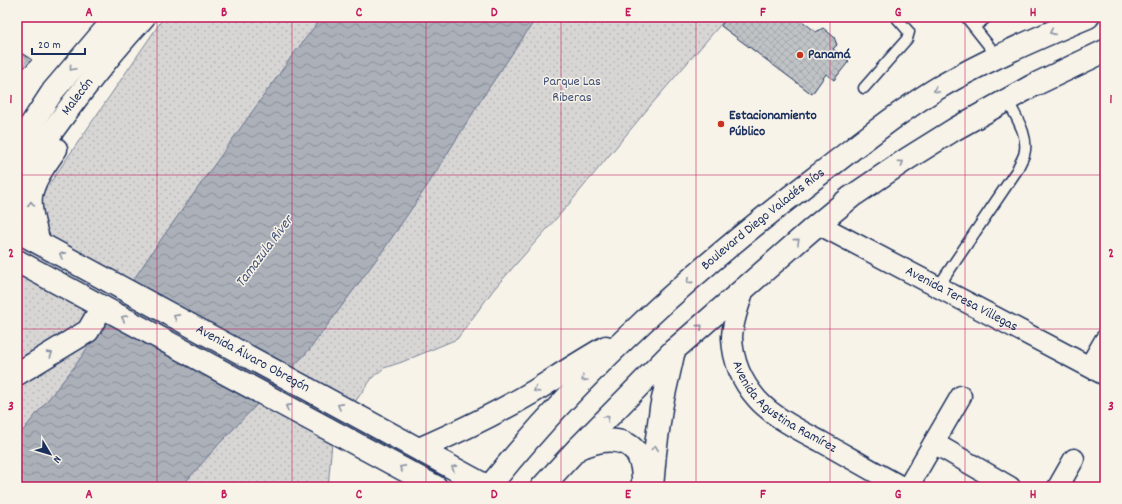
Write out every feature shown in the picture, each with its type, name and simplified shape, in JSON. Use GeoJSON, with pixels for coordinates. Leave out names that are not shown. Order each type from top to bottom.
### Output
{"type":"FeatureCollection","features":[{"type":"Feature","properties":{"kind":"main road"},"geometry":{"type":"LineString","coordinates":[[17,146],[53,91],[116,17]]}},
{"type":"Feature","properties":{"kind":"main road","name":"Malecón"},"geometry":{"type":"LineString","coordinates":[[17,180],[56,124],[118,45],[144,17]]}},
{"type":"Feature","properties":{"kind":"main road","name":"Boulevard Diego Valadés Ríos"},"geometry":{"type":"LineString","coordinates":[[489,487],[577,387],[629,334],[730,246],[829,167],[922,98],[997,56],[1088,17]]}},
{"type":"Feature","properties":{"kind":"main road"},"geometry":{"type":"LineString","coordinates":[[542,487],[674,350],[851,197],[907,159],[1007,99],[1105,51]]}},
{"type":"Feature","properties":{"kind":"main road"},"geometry":{"type":"LineString","coordinates":[[39,242],[31,210],[31,195],[39,176],[68,128],[95,75]]}},
{"type":"Feature","properties":{"kind":"main road","name":"Avenida Álvaro Obregón"},"geometry":{"type":"LineString","coordinates":[[17,231],[489,487]]}},
{"type":"Feature","properties":{"kind":"main road","name":"Avenida Álvaro Obregón"},"geometry":{"type":"LineString","coordinates":[[17,261],[436,487]]}},
{"type":"Feature","properties":{"kind":"main road"},"geometry":{"type":"LineString","coordinates":[[17,374],[88,331],[102,307]]}},
{"type":"Feature","properties":{"kind":"main road"},"geometry":{"type":"LineString","coordinates":[[418,449],[496,413],[533,392],[575,364],[629,334]]}},
{"type":"Feature","properties":{"kind":"main road"},"geometry":{"type":"LineString","coordinates":[[652,487],[661,408],[674,350]]}},
{"type":"Feature","properties":{"kind":"main road"},"geometry":{"type":"LineString","coordinates":[[578,448],[602,441],[622,442],[630,446],[636,451],[640,459],[643,470],[642,487]]}},
{"type":"Feature","properties":{"kind":"street","name":"Avenida Teresa Villegas"},"geometry":{"type":"LineString","coordinates":[[818,224],[1098,371]]}},
{"type":"Feature","properties":{"kind":"street","name":"Avenida Agustina Ramírez"},"geometry":{"type":"LineString","coordinates":[[744,288],[732,336],[733,349],[735,362],[757,399],[766,408],[800,430],[902,487]]}},
{"type":"Feature","properties":{"kind":"street"},"geometry":{"type":"LineString","coordinates":[[1098,371],[1105,340]]}},
{"type":"Feature","properties":{"kind":"street"},"geometry":{"type":"LineString","coordinates":[[908,487],[961,396]]}},
{"type":"Feature","properties":{"kind":"street"},"geometry":{"type":"LineString","coordinates":[[934,443],[1010,487]]}},
{"type":"Feature","properties":{"kind":"street"},"geometry":{"type":"LineString","coordinates":[[1058,487],[1074,459]]}},
{"type":"Feature","properties":{"kind":"lane"},"geometry":{"type":"LineString","coordinates":[[864,88],[907,39],[909,32],[896,17]]}},
{"type":"Feature","properties":{"kind":"lane"},"geometry":{"type":"LineString","coordinates":[[966,17],[997,56]]}},
{"type":"Feature","properties":{"kind":"lane"},"geometry":{"type":"LineString","coordinates":[[974,27],[987,17]]}},
{"type":"Feature","properties":{"kind":"lane"},"geometry":{"type":"LineString","coordinates":[[938,287],[1017,170],[1024,155],[1025,142],[1022,129],[1007,99]]}},
{"type":"Feature","properties":{"kind":"green space"},"geometry":{"type":"Polygon","coordinates":[[[164,17],[322,17],[292,56],[155,248],[75,366],[17,438],[17,190],[21,184],[48,186],[164,17]]]}},
{"type":"Feature","properties":{"kind":"green space","name":"Parque Las Riberas"},"geometry":{"type":"Polygon","coordinates":[[[537,17],[727,17],[650,106],[569,204],[494,289],[457,339],[384,368],[373,377],[341,421],[332,442],[328,487],[181,487],[219,444],[309,350],[384,249],[427,186],[486,92],[537,17]]]}},
{"type":"Feature","properties":{"kind":"water","name":"Tamazula River"},"geometry":{"type":"Polygon","coordinates":[[[322,17],[537,17],[486,92],[427,186],[384,249],[309,350],[219,444],[181,487],[17,487],[17,438],[75,366],[155,248],[292,56],[322,17]]]}},
{"type":"Feature","properties":{"kind":"building","name":"Panamá"},"geometry":{"type":"Polygon","coordinates":[[[727,17],[797,17],[816,32],[823,28],[834,37],[837,45],[833,49],[849,61],[834,80],[826,74],[812,94],[721,26],[727,17]]]}},
{"type":"Feature","properties":{"kind":"building"},"geometry":{"type":"Polygon","coordinates":[[[17,50],[32,60],[17,75],[17,50]]]}},
{"type":"Feature","properties":{"kind":"place","name":"Panamá"},"geometry":{"type":"Point","coordinates":[800,55]}},
{"type":"Feature","properties":{"kind":"place","name":"Estacionamiento Público"},"geometry":{"type":"Point","coordinates":[721,124]}}]}
